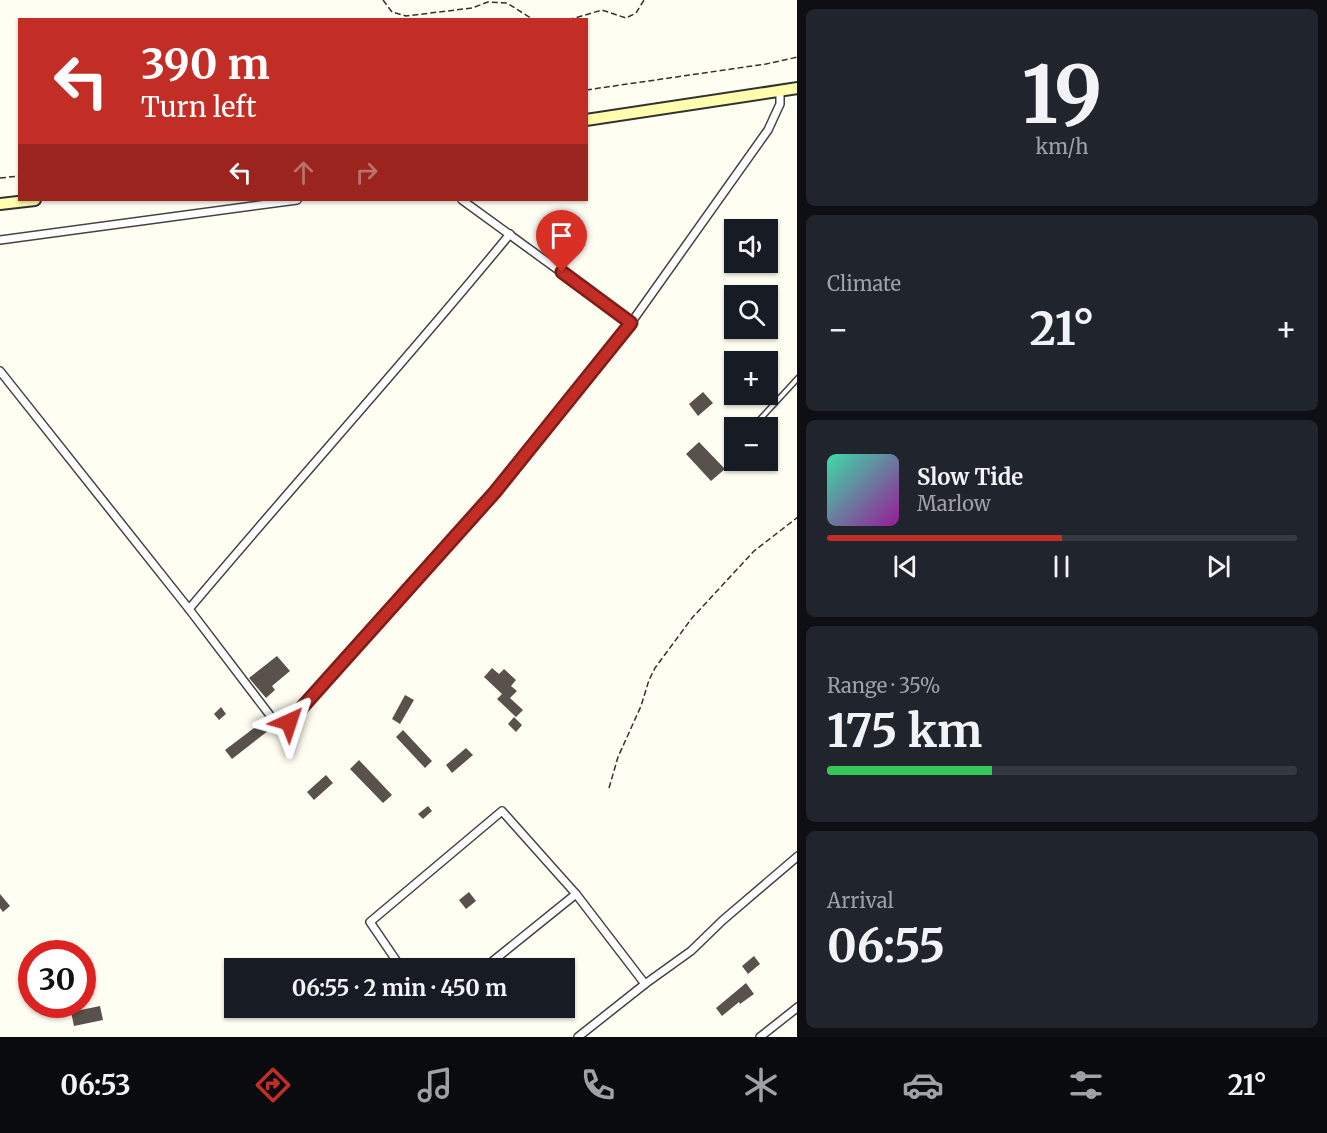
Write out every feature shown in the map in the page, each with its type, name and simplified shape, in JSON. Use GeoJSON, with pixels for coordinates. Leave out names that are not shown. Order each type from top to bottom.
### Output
{"type":"FeatureCollection","features":[{"type":"Feature","properties":{"kind":"main road"},"geometry":{"type":"LineString","coordinates":[[588,120],[797,88]]}},
{"type":"Feature","properties":{"kind":"main road"},"geometry":{"type":"LineString","coordinates":[[0,204],[26,201]]}},
{"type":"Feature","properties":{"kind":"street"},"geometry":{"type":"LineString","coordinates":[[0,371],[189,609],[272,718],[289,722],[495,492],[631,323],[768,130],[780,104],[780,91]]}},
{"type":"Feature","properties":{"kind":"street"},"geometry":{"type":"LineString","coordinates":[[0,240],[290,201]]}},
{"type":"Feature","properties":{"kind":"street"},"geometry":{"type":"LineString","coordinates":[[463,201],[631,323]]}},
{"type":"Feature","properties":{"kind":"street"},"geometry":{"type":"LineString","coordinates":[[189,609],[510,234]]}},
{"type":"Feature","properties":{"kind":"street"},"geometry":{"type":"LineString","coordinates":[[394,958],[369,922],[502,811],[576,894],[645,984]]}},
{"type":"Feature","properties":{"kind":"street"},"geometry":{"type":"LineString","coordinates":[[578,1037],[645,984],[692,951],[723,920],[797,857]]}},
{"type":"Feature","properties":{"kind":"street"},"geometry":{"type":"LineString","coordinates":[[497,958],[576,894]]}},
{"type":"Feature","properties":{"kind":"street"},"geometry":{"type":"LineString","coordinates":[[760,1037],[797,1009]]}},
{"type":"Feature","properties":{"kind":"lane"},"geometry":{"type":"LineString","coordinates":[[762,417],[797,379]]}},
{"type":"Feature","properties":{"kind":"path"},"geometry":{"type":"LineString","coordinates":[[383,0],[392,12],[406,16],[472,8],[488,3],[507,3],[531,18]]}},
{"type":"Feature","properties":{"kind":"path"},"geometry":{"type":"LineString","coordinates":[[575,18],[602,10],[627,18],[636,13],[644,0]]}},
{"type":"Feature","properties":{"kind":"path"},"geometry":{"type":"LineString","coordinates":[[588,90],[766,64],[797,57]]}},
{"type":"Feature","properties":{"kind":"path"},"geometry":{"type":"LineString","coordinates":[[0,178],[18,176]]}},
{"type":"Feature","properties":{"kind":"path"},"geometry":{"type":"LineString","coordinates":[[609,788],[618,757],[655,668],[692,618],[754,551],[797,518]]}},
{"type":"Feature","properties":{"kind":"building"},"geometry":{"type":"Polygon","coordinates":[[[703,392],[713,403],[698,416],[689,404],[703,392]]]}},
{"type":"Feature","properties":{"kind":"building"},"geometry":{"type":"Polygon","coordinates":[[[699,442],[724,470],[711,481],[686,454],[699,442]]]}},
{"type":"Feature","properties":{"kind":"building"},"geometry":{"type":"Polygon","coordinates":[[[277,656],[290,671],[272,686],[275,690],[266,698],[249,678],[277,656]]]}},
{"type":"Feature","properties":{"kind":"building"},"geometry":{"type":"Polygon","coordinates":[[[492,668],[499,674],[504,669],[516,680],[511,686],[517,691],[510,698],[523,710],[516,717],[497,699],[502,694],[484,677],[492,668]]]}},
{"type":"Feature","properties":{"kind":"building"},"geometry":{"type":"Polygon","coordinates":[[[405,695],[414,700],[400,724],[392,719],[405,695]]]}},
{"type":"Feature","properties":{"kind":"building"},"geometry":{"type":"Polygon","coordinates":[[[221,707],[226,714],[219,720],[214,714],[221,707]]]}},
{"type":"Feature","properties":{"kind":"building"},"geometry":{"type":"Polygon","coordinates":[[[514,717],[522,725],[516,732],[508,724],[514,717]]]}},
{"type":"Feature","properties":{"kind":"building"},"geometry":{"type":"Polygon","coordinates":[[[266,719],[273,727],[232,759],[225,750],[266,719]]]}},
{"type":"Feature","properties":{"kind":"building"},"geometry":{"type":"Polygon","coordinates":[[[403,730],[432,761],[425,768],[396,737],[403,730]]]}},
{"type":"Feature","properties":{"kind":"building"},"geometry":{"type":"Polygon","coordinates":[[[466,748],[473,755],[452,773],[446,765],[466,748]]]}},
{"type":"Feature","properties":{"kind":"building"},"geometry":{"type":"Polygon","coordinates":[[[359,760],[392,795],[383,803],[350,769],[359,760]]]}},
{"type":"Feature","properties":{"kind":"building"},"geometry":{"type":"Polygon","coordinates":[[[326,775],[333,783],[314,800],[307,792],[326,775]]]}},
{"type":"Feature","properties":{"kind":"building"},"geometry":{"type":"Polygon","coordinates":[[[428,806],[432,811],[423,819],[418,814],[428,806]]]}},
{"type":"Feature","properties":{"kind":"building"},"geometry":{"type":"Polygon","coordinates":[[[469,892],[476,901],[466,909],[459,900],[469,892]]]}},
{"type":"Feature","properties":{"kind":"building"},"geometry":{"type":"Polygon","coordinates":[[[0,894],[10,906],[3,912],[0,908],[0,894]]]}},
{"type":"Feature","properties":{"kind":"building"},"geometry":{"type":"Polygon","coordinates":[[[754,956],[760,964],[748,974],[742,966],[754,956]]]}},
{"type":"Feature","properties":{"kind":"building"},"geometry":{"type":"Polygon","coordinates":[[[746,983],[754,994],[740,1004],[739,1002],[722,1016],[716,1008],[746,983]]]}},
{"type":"Feature","properties":{"kind":"building"},"geometry":{"type":"Polygon","coordinates":[[[100,1006],[103,1020],[74,1026],[72,1018],[96,1018],[96,1007],[100,1006]]]}},
{"type":"Feature","properties":{"kind":"route"},"geometry":{"type":"LineString","coordinates":[[289,722],[495,492],[631,323],[562,272]]}}]}
